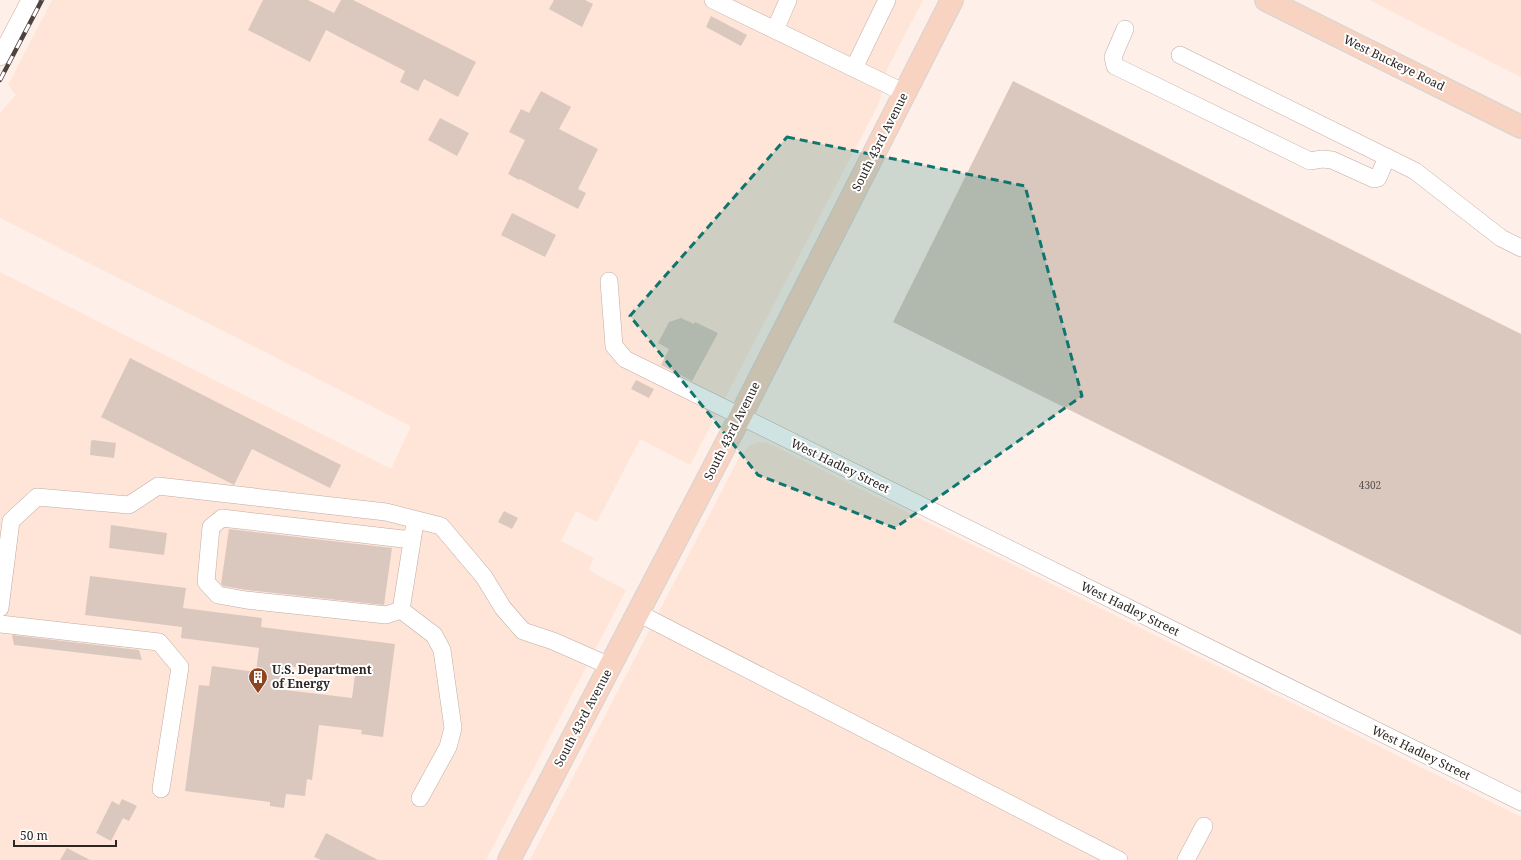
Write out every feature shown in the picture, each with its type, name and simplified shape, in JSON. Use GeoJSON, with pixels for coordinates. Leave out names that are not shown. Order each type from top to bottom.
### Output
{"type":"FeatureCollection","features":[{"type":"Feature","properties":{"kind":"main road","name":"South 43rd Avenue"},"geometry":{"type":"LineString","coordinates":[[509,860],[740,417],[952,0]]}},
{"type":"Feature","properties":{"kind":"main road","name":"West Buckeye Road"},"geometry":{"type":"LineString","coordinates":[[1266,0],[1521,127]]}},
{"type":"Feature","properties":{"kind":"street"},"geometry":{"type":"LineString","coordinates":[[0,57],[30,0]]}},
{"type":"Feature","properties":{"kind":"street"},"geometry":{"type":"LineString","coordinates":[[713,0],[905,93]]}},
{"type":"Feature","properties":{"kind":"street"},"geometry":{"type":"LineString","coordinates":[[775,30],[788,0]]}},
{"type":"Feature","properties":{"kind":"street"},"geometry":{"type":"LineString","coordinates":[[854,68],[887,0]]}},
{"type":"Feature","properties":{"kind":"street"},"geometry":{"type":"LineString","coordinates":[[1126,29],[1113,57],[1116,66],[1310,161],[1322,159],[1332,160],[1374,179],[1378,178],[1387,157]]}},
{"type":"Feature","properties":{"kind":"street"},"geometry":{"type":"LineString","coordinates":[[1180,55],[1415,171],[1501,238],[1521,248]]}},
{"type":"Feature","properties":{"kind":"street","name":"West Hadley Street"},"geometry":{"type":"LineString","coordinates":[[608,281],[614,346],[625,360],[1521,802]]}},
{"type":"Feature","properties":{"kind":"street"},"geometry":{"type":"LineString","coordinates":[[0,608],[11,521],[37,496],[129,505],[158,486],[386,512],[441,526],[484,577],[503,608],[523,630],[553,641],[610,666]]}},
{"type":"Feature","properties":{"kind":"street"},"geometry":{"type":"LineString","coordinates":[[401,610],[386,615],[246,600],[218,595],[206,582],[212,527],[222,518],[412,540]]}},
{"type":"Feature","properties":{"kind":"street"},"geometry":{"type":"LineString","coordinates":[[401,610],[415,520]]}},
{"type":"Feature","properties":{"kind":"street"},"geometry":{"type":"LineString","coordinates":[[401,610],[434,635],[442,650],[453,728],[448,747],[420,798]]}},
{"type":"Feature","properties":{"kind":"street"},"geometry":{"type":"LineString","coordinates":[[638,613],[1119,860]]}},
{"type":"Feature","properties":{"kind":"street"},"geometry":{"type":"LineString","coordinates":[[0,624],[159,642],[180,667],[161,788]]}},
{"type":"Feature","properties":{"kind":"street"},"geometry":{"type":"LineString","coordinates":[[1186,860],[1204,826]]}},
{"type":"Feature","properties":{"kind":"highlighted area"},"geometry":{"type":"Polygon","coordinates":[[[787,137],[1025,186],[1082,396],[895,528],[758,475],[630,316],[787,137]]]}},
{"type":"Feature","properties":{"kind":"shaded area"},"geometry":{"type":"Polygon","coordinates":[[[52,0],[923,0],[888,67],[879,103],[690,465],[640,439],[597,522],[576,511],[561,541],[594,558],[588,570],[626,590],[486,860],[0,860],[0,272],[391,469],[411,426],[0,218],[0,113],[16,95],[8,85],[52,0]]]}},
{"type":"Feature","properties":{"kind":"shaded area"},"geometry":{"type":"Polygon","coordinates":[[[1369,0],[1521,0],[1521,77],[1369,0]]]}},
{"type":"Feature","properties":{"kind":"shaded area"},"geometry":{"type":"Polygon","coordinates":[[[760,442],[768,443],[1521,817],[1521,860],[530,860],[740,456],[750,445],[760,442]]]}},
{"type":"Feature","properties":{"kind":"building"},"geometry":{"type":"Polygon","coordinates":[[[263,0],[308,0],[334,13],[341,0],[353,0],[476,62],[458,97],[424,79],[418,91],[400,82],[405,71],[326,30],[310,62],[248,30],[263,0]]]}},
{"type":"Feature","properties":{"kind":"building"},"geometry":{"type":"Polygon","coordinates":[[[554,0],[585,0],[593,4],[582,27],[549,9],[554,0]]]}},
{"type":"Feature","properties":{"kind":"building"},"geometry":{"type":"Polygon","coordinates":[[[711,16],[747,35],[741,46],[706,27],[711,16]]]}},
{"type":"Feature","properties":{"kind":"building"},"geometry":{"type":"Polygon","coordinates":[[[1013,81],[1521,334],[1521,635],[893,322],[1013,81]]]}},
{"type":"Feature","properties":{"kind":"building"},"geometry":{"type":"Polygon","coordinates":[[[541,91],[571,107],[559,129],[598,149],[578,189],[586,193],[578,209],[508,174],[525,140],[509,132],[521,109],[529,113],[541,91]]]}},
{"type":"Feature","properties":{"kind":"building"},"geometry":{"type":"Polygon","coordinates":[[[440,118],[469,133],[457,156],[428,140],[440,118]]]}},
{"type":"Feature","properties":{"kind":"building"},"geometry":{"type":"Polygon","coordinates":[[[512,213],[556,235],[545,257],[501,235],[512,213]]]}},
{"type":"Feature","properties":{"kind":"building"},"geometry":{"type":"Polygon","coordinates":[[[681,318],[694,324],[695,322],[718,333],[692,381],[661,365],[669,349],[658,343],[669,322],[681,318]]]}},
{"type":"Feature","properties":{"kind":"building"},"geometry":{"type":"Polygon","coordinates":[[[130,358],[341,465],[330,488],[252,449],[234,485],[101,417],[130,358]]]}},
{"type":"Feature","properties":{"kind":"building"},"geometry":{"type":"Polygon","coordinates":[[[636,380],[654,389],[649,398],[631,389],[636,380]]]}},
{"type":"Feature","properties":{"kind":"building"},"geometry":{"type":"Polygon","coordinates":[[[91,441],[116,443],[114,458],[90,455],[91,441]]]}},
{"type":"Feature","properties":{"kind":"building"},"geometry":{"type":"Polygon","coordinates":[[[504,511],[518,518],[512,529],[498,522],[504,511]]]}},
{"type":"Feature","properties":{"kind":"building"},"geometry":{"type":"Polygon","coordinates":[[[111,525],[167,533],[164,555],[109,548],[111,525]]]}},
{"type":"Feature","properties":{"kind":"building"},"geometry":{"type":"Polygon","coordinates":[[[229,529],[392,548],[384,605],[223,586],[221,584],[229,529]]]}},
{"type":"Feature","properties":{"kind":"building","name":"U.S. Department of Energy"},"geometry":{"type":"Polygon","coordinates":[[[90,576],[186,588],[183,608],[262,618],[261,627],[395,644],[383,737],[361,734],[362,730],[319,725],[312,780],[307,779],[305,796],[286,794],[284,808],[270,806],[270,802],[185,791],[199,685],[209,686],[212,666],[256,672],[259,648],[181,638],[182,627],[85,615],[90,576]],[[287,666],[285,690],[352,698],[355,675],[287,666]]]}},
{"type":"Feature","properties":{"kind":"building"},"geometry":{"type":"Polygon","coordinates":[[[12,635],[139,650],[142,660],[14,645],[12,635]]]}},
{"type":"Feature","properties":{"kind":"building"},"geometry":{"type":"Polygon","coordinates":[[[122,799],[137,806],[129,821],[123,818],[111,841],[96,833],[112,801],[119,805],[122,799]]]}},
{"type":"Feature","properties":{"kind":"building"},"geometry":{"type":"Polygon","coordinates":[[[326,833],[378,860],[321,860],[314,857],[326,833]]]}},
{"type":"Feature","properties":{"kind":"building"},"geometry":{"type":"Polygon","coordinates":[[[67,848],[90,860],[60,860],[67,848]]]}},
{"type":"Feature","properties":{"kind":"railway"},"geometry":{"type":"LineString","coordinates":[[0,80],[42,0]]}},
{"type":"Feature","properties":{"kind":"place","name":"U.S. Department of Energy"},"geometry":{"type":"Point","coordinates":[258,694]}}]}
